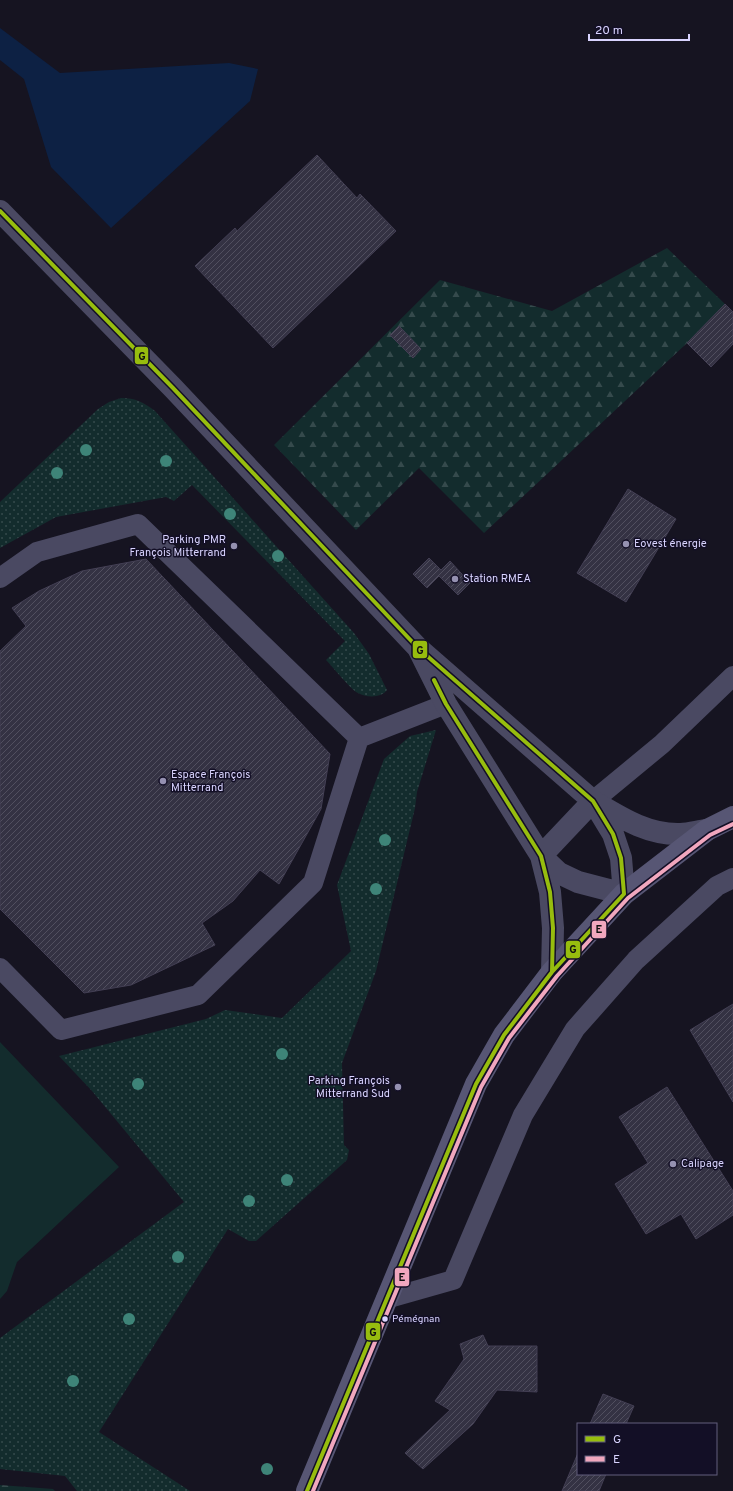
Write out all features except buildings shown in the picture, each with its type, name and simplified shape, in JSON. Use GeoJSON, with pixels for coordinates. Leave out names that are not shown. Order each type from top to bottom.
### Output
{"type":"FeatureCollection","features":[{"type":"Feature","properties":{"kind":"street"},"geometry":{"type":"LineString","coordinates":[[0,211],[173,388],[418,648],[593,801],[632,824],[650,830],[679,834],[708,830]]}},
{"type":"Feature","properties":{"kind":"street"},"geometry":{"type":"LineString","coordinates":[[418,648],[446,704],[541,856],[559,872],[578,882],[624,894]]}},
{"type":"Feature","properties":{"kind":"street"},"geometry":{"type":"LineString","coordinates":[[541,856],[593,801]]}},
{"type":"Feature","properties":{"kind":"street"},"geometry":{"type":"LineString","coordinates":[[593,801],[613,834],[621,858],[624,894]]}},
{"type":"Feature","properties":{"kind":"street"},"geometry":{"type":"LineString","coordinates":[[306,1491],[476,1084],[504,1035],[552,972],[624,894],[708,830],[733,817]]}},
{"type":"Feature","properties":{"kind":"street"},"geometry":{"type":"LineString","coordinates":[[541,856],[550,892],[553,928],[552,972]]}},
{"type":"Feature","properties":{"kind":"lane"},"geometry":{"type":"LineString","coordinates":[[0,578],[37,552],[138,524],[359,738]]}},
{"type":"Feature","properties":{"kind":"lane"},"geometry":{"type":"LineString","coordinates":[[593,801],[662,744],[733,676]]}},
{"type":"Feature","properties":{"kind":"lane"},"geometry":{"type":"LineString","coordinates":[[359,738],[446,704]]}},
{"type":"Feature","properties":{"kind":"lane"},"geometry":{"type":"LineString","coordinates":[[0,968],[61,1030],[198,995],[313,882],[359,738]]}},
{"type":"Feature","properties":{"kind":"lane"},"geometry":{"type":"LineString","coordinates":[[386,1299],[453,1280],[523,1115],[575,1029],[636,960],[717,886],[733,878]]}},
{"type":"Feature","properties":{"kind":"green space"},"geometry":{"type":"Polygon","coordinates":[[[667,248],[725,304],[687,343],[484,533],[419,468],[356,530],[274,445],[440,280],[552,311],[667,248]]]}},
{"type":"Feature","properties":{"kind":"green space"},"geometry":{"type":"Polygon","coordinates":[[[121,398],[139,401],[155,411],[354,633],[369,654],[387,690],[384,693],[378,696],[365,696],[355,691],[347,683],[326,660],[345,641],[192,485],[174,501],[166,497],[56,517],[0,548],[0,502],[98,409],[109,402],[121,398]]]}},
{"type":"Feature","properties":{"kind":"green space"},"geometry":{"type":"Polygon","coordinates":[[[436,730],[417,792],[415,808],[376,971],[342,1063],[344,1145],[349,1150],[347,1160],[256,1241],[249,1241],[228,1229],[99,1432],[190,1491],[77,1491],[65,1476],[0,1469],[0,1338],[184,1202],[92,1091],[59,1056],[206,1019],[225,1010],[282,1018],[351,951],[337,885],[384,759],[410,736],[436,730]]]}},
{"type":"Feature","properties":{"kind":"green space"},"geometry":{"type":"Polygon","coordinates":[[[0,1042],[119,1167],[17,1262],[7,1291],[0,1299],[0,1042]]]}},
{"type":"Feature","properties":{"kind":"green space"},"geometry":{"type":"Polygon","coordinates":[[[0,1485],[53,1489],[55,1491],[0,1491],[0,1485]]]}},
{"type":"Feature","properties":{"kind":"water"},"geometry":{"type":"Polygon","coordinates":[[[0,28],[60,73],[229,63],[258,69],[250,101],[111,228],[51,167],[24,79],[0,60],[0,28]]]}},
{"type":"Feature","properties":{"kind":"transit line","name":"G"},"geometry":{"type":"LineString","coordinates":[[0,211],[173,388],[418,648],[593,801],[613,834],[621,858],[624,894],[552,972],[504,1035],[476,1084],[307,1491]]}},
{"type":"Feature","properties":{"kind":"transit line","name":"G"},"geometry":{"type":"LineString","coordinates":[[434,680],[446,704],[541,856],[550,892],[553,928],[552,972],[542,985]]}},
{"type":"Feature","properties":{"kind":"transit line","name":"E"},"geometry":{"type":"LineString","coordinates":[[313,1491],[481,1087],[509,1038],[557,976],[628,898],[710,835],[733,824]]}},
{"type":"Feature","properties":{"kind":"place","name":"Eovest énergie"},"geometry":{"type":"Point","coordinates":[626,544]}},
{"type":"Feature","properties":{"kind":"place","name":"Parking PMR François Mitterrand"},"geometry":{"type":"Point","coordinates":[234,546]}},
{"type":"Feature","properties":{"kind":"place","name":"Station RMEA"},"geometry":{"type":"Point","coordinates":[455,579]}},
{"type":"Feature","properties":{"kind":"place","name":"Espace François Mitterrand"},"geometry":{"type":"Point","coordinates":[163,781]}},
{"type":"Feature","properties":{"kind":"place","name":"Parking François Mitterrand Sud"},"geometry":{"type":"Point","coordinates":[398,1087]}},
{"type":"Feature","properties":{"kind":"place","name":"Calipage"},"geometry":{"type":"Point","coordinates":[673,1164]}},
{"type":"Feature","properties":{"kind":"place","name":"Pémégnan"},"geometry":{"type":"Point","coordinates":[385,1319]}}]}
